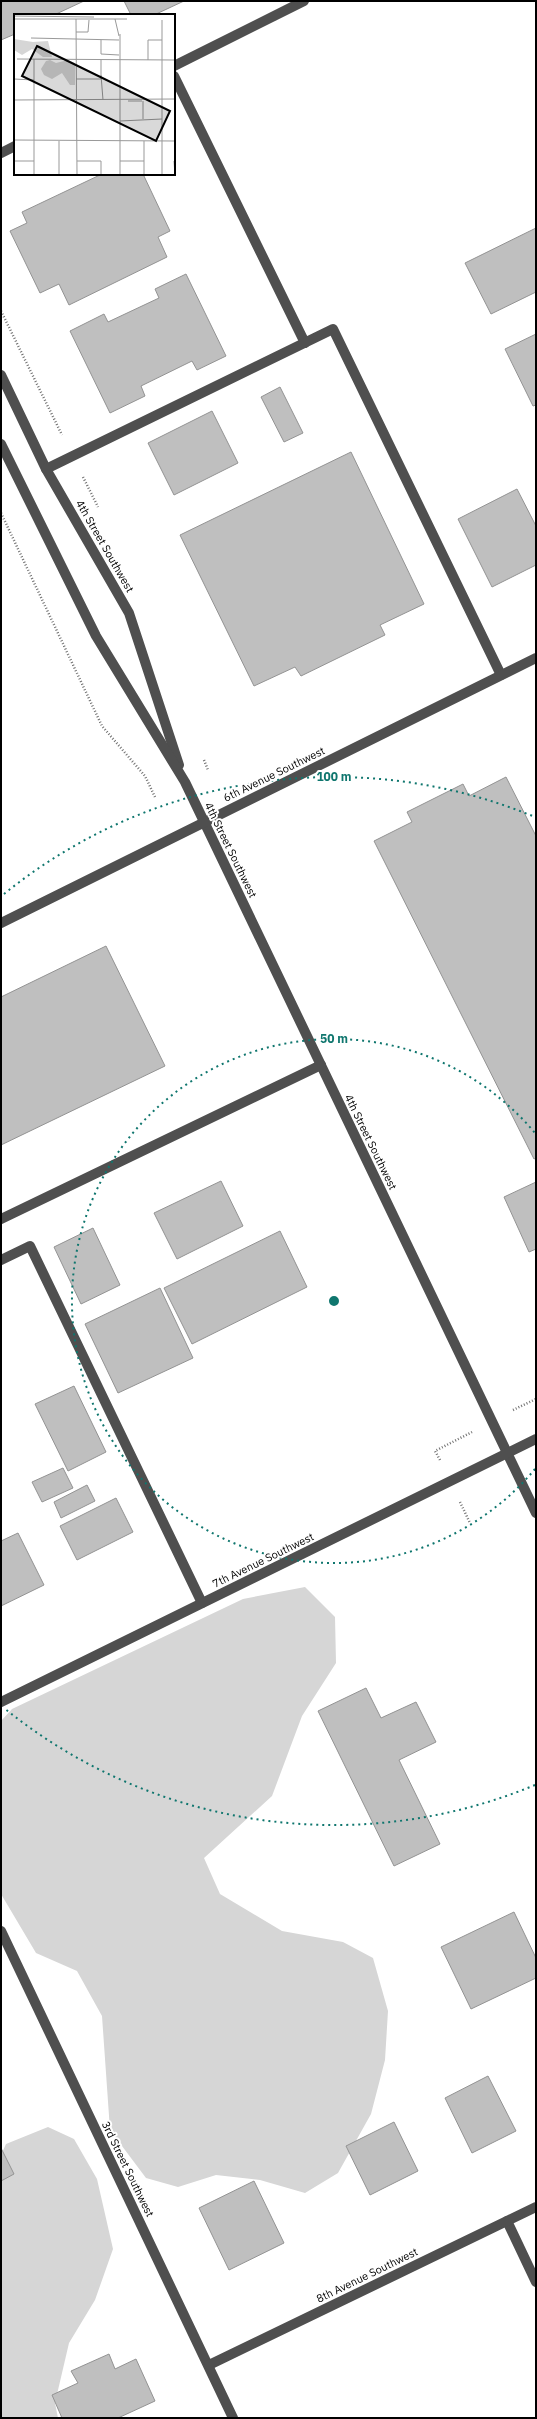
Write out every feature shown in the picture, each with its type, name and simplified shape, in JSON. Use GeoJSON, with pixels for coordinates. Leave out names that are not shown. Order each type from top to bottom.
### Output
{"type":"FeatureCollection","features":[{"type":"Feature","properties":{"kind":"street"},"geometry":{"type":"LineString","coordinates":[[175,66],[304,1]]}},
{"type":"Feature","properties":{"kind":"street"},"geometry":{"type":"LineString","coordinates":[[175,78],[305,343]]}},
{"type":"Feature","properties":{"kind":"street"},"geometry":{"type":"LineString","coordinates":[[1,153],[14,146]]}},
{"type":"Feature","properties":{"kind":"street"},"geometry":{"type":"LineString","coordinates":[[46,469],[333,329],[501,675]]}},
{"type":"Feature","properties":{"kind":"street","name":"4th Street Southwest"},"geometry":{"type":"LineString","coordinates":[[1,375],[46,469],[129,613],[185,782]]}},
{"type":"Feature","properties":{"kind":"street","name":"4th Street Southwest"},"geometry":{"type":"LineString","coordinates":[[1,444],[96,636],[185,782],[536,1512]]}},
{"type":"Feature","properties":{"kind":"street","name":"6th Avenue Southwest"},"geometry":{"type":"LineString","coordinates":[[1,923],[536,658]]}},
{"type":"Feature","properties":{"kind":"street"},"geometry":{"type":"LineString","coordinates":[[1,1219],[321,1065]]}},
{"type":"Feature","properties":{"kind":"street"},"geometry":{"type":"LineString","coordinates":[[1,1260],[30,1246],[202,1604]]}},
{"type":"Feature","properties":{"kind":"street","name":"7th Avenue Southwest"},"geometry":{"type":"LineString","coordinates":[[1,1702],[536,1439]]}},
{"type":"Feature","properties":{"kind":"street","name":"3rd Street Southwest"},"geometry":{"type":"LineString","coordinates":[[1,1932],[233,2418]]}},
{"type":"Feature","properties":{"kind":"street","name":"8th Avenue Southwest"},"geometry":{"type":"LineString","coordinates":[[209,2365],[536,2207]]}},
{"type":"Feature","properties":{"kind":"street"},"geometry":{"type":"LineString","coordinates":[[507,2221],[536,2282]]}},
{"type":"Feature","properties":{"kind":"path"},"geometry":{"type":"LineString","coordinates":[[1,513],[102,726],[145,776],[155,797]]}},
{"type":"Feature","properties":{"kind":"shaded area"},"geometry":{"type":"Polygon","coordinates":[[[305,1587],[335,1617],[336,1663],[302,1716],[272,1796],[204,1858],[220,1894],[282,1931],[343,1942],[373,1958],[388,2011],[385,2060],[371,2114],[338,2173],[305,2193],[260,2180],[216,2175],[178,2187],[146,2178],[110,2130],[102,2016],[77,1971],[36,1953],[1,1894],[1,1721],[12,1709],[243,1599],[305,1587]]]}},
{"type":"Feature","properties":{"kind":"shaded area"},"geometry":{"type":"Polygon","coordinates":[[[48,2127],[74,2139],[97,2179],[113,2249],[95,2300],[69,2343],[55,2403],[58,2418],[1,2418],[1,2155],[6,2144],[48,2127]]]}},
{"type":"Feature","properties":{"kind":"building"},"geometry":{"type":"Polygon","coordinates":[[[1,1],[84,1],[56,14],[14,14],[14,34],[1,40],[1,1]]]}},
{"type":"Feature","properties":{"kind":"building"},"geometry":{"type":"Polygon","coordinates":[[[124,1],[184,1],[156,14],[130,14],[124,1]]]}},
{"type":"Feature","properties":{"kind":"building"},"geometry":{"type":"Polygon","coordinates":[[[100,175],[143,175],[170,231],[158,237],[167,257],[69,305],[59,284],[40,293],[10,231],[27,223],[22,212],[100,175]]]}},
{"type":"Feature","properties":{"kind":"building"},"geometry":{"type":"Polygon","coordinates":[[[536,228],[536,292],[491,314],[465,263],[536,228]]]}},
{"type":"Feature","properties":{"kind":"building"},"geometry":{"type":"Polygon","coordinates":[[[186,274],[226,356],[197,370],[192,361],[141,386],[145,396],[110,413],[70,331],[104,314],[108,322],[159,298],[155,289],[186,274]]]}},
{"type":"Feature","properties":{"kind":"building"},"geometry":{"type":"Polygon","coordinates":[[[536,334],[536,405],[533,406],[505,349],[536,334]]]}},
{"type":"Feature","properties":{"kind":"building"},"geometry":{"type":"Polygon","coordinates":[[[280,387],[303,433],[284,442],[261,397],[280,387]]]}},
{"type":"Feature","properties":{"kind":"building"},"geometry":{"type":"Polygon","coordinates":[[[212,411],[238,463],[174,495],[148,443],[212,411]]]}},
{"type":"Feature","properties":{"kind":"building"},"geometry":{"type":"Polygon","coordinates":[[[351,452],[424,604],[380,625],[385,635],[301,676],[295,667],[254,686],[180,535],[351,452]]]}},
{"type":"Feature","properties":{"kind":"building"},"geometry":{"type":"Polygon","coordinates":[[[517,489],[536,526],[536,565],[492,587],[458,519],[517,489]]]}},
{"type":"Feature","properties":{"kind":"building"},"geometry":{"type":"Polygon","coordinates":[[[506,777],[536,836],[536,1158],[534,1159],[374,841],[412,822],[407,812],[463,784],[469,796],[506,777]]]}},
{"type":"Feature","properties":{"kind":"building"},"geometry":{"type":"Polygon","coordinates":[[[106,946],[165,1066],[1,1145],[1,997],[106,946]]]}},
{"type":"Feature","properties":{"kind":"building"},"geometry":{"type":"Polygon","coordinates":[[[221,1181],[243,1226],[177,1259],[154,1213],[221,1181]]]}},
{"type":"Feature","properties":{"kind":"building"},"geometry":{"type":"Polygon","coordinates":[[[536,1182],[536,1249],[529,1252],[504,1197],[536,1182]]]}},
{"type":"Feature","properties":{"kind":"building"},"geometry":{"type":"Polygon","coordinates":[[[93,1228],[120,1285],[81,1304],[54,1247],[93,1228]]]}},
{"type":"Feature","properties":{"kind":"building"},"geometry":{"type":"Polygon","coordinates":[[[280,1231],[307,1287],[192,1344],[164,1288],[280,1231]]]}},
{"type":"Feature","properties":{"kind":"building"},"geometry":{"type":"Polygon","coordinates":[[[160,1288],[193,1358],[118,1393],[85,1324],[160,1288]]]}},
{"type":"Feature","properties":{"kind":"building"},"geometry":{"type":"Polygon","coordinates":[[[74,1386],[106,1452],[68,1471],[35,1404],[74,1386]]]}},
{"type":"Feature","properties":{"kind":"building"},"geometry":{"type":"Polygon","coordinates":[[[63,1468],[73,1488],[42,1502],[32,1482],[63,1468]]]}},
{"type":"Feature","properties":{"kind":"building"},"geometry":{"type":"Polygon","coordinates":[[[87,1485],[95,1501],[61,1518],[54,1502],[87,1485]]]}},
{"type":"Feature","properties":{"kind":"building"},"geometry":{"type":"Polygon","coordinates":[[[116,1498],[133,1532],[77,1560],[60,1526],[116,1498]]]}},
{"type":"Feature","properties":{"kind":"building"},"geometry":{"type":"Polygon","coordinates":[[[18,1533],[44,1585],[1,1606],[1,1541],[18,1533]]]}},
{"type":"Feature","properties":{"kind":"building"},"geometry":{"type":"Polygon","coordinates":[[[366,1688],[381,1718],[416,1702],[436,1742],[399,1760],[440,1844],[394,1866],[318,1711],[366,1688]]]}},
{"type":"Feature","properties":{"kind":"building"},"geometry":{"type":"Polygon","coordinates":[[[514,1912],[536,1958],[536,1978],[471,2009],[441,1947],[514,1912]]]}},
{"type":"Feature","properties":{"kind":"building"},"geometry":{"type":"Polygon","coordinates":[[[488,2076],[516,2131],[472,2153],[445,2098],[488,2076]]]}},
{"type":"Feature","properties":{"kind":"building"},"geometry":{"type":"Polygon","coordinates":[[[394,2122],[418,2171],[370,2195],[346,2146],[394,2122]]]}},
{"type":"Feature","properties":{"kind":"building"},"geometry":{"type":"Polygon","coordinates":[[[1,2148],[14,2174],[1,2181],[1,2148]]]}},
{"type":"Feature","properties":{"kind":"building"},"geometry":{"type":"Polygon","coordinates":[[[254,2181],[284,2243],[229,2270],[199,2208],[254,2181]]]}},
{"type":"Feature","properties":{"kind":"building"},"geometry":{"type":"Polygon","coordinates":[[[109,2354],[115,2369],[136,2359],[155,2401],[118,2418],[62,2418],[52,2395],[78,2383],[71,2371],[109,2354]]]}}]}
